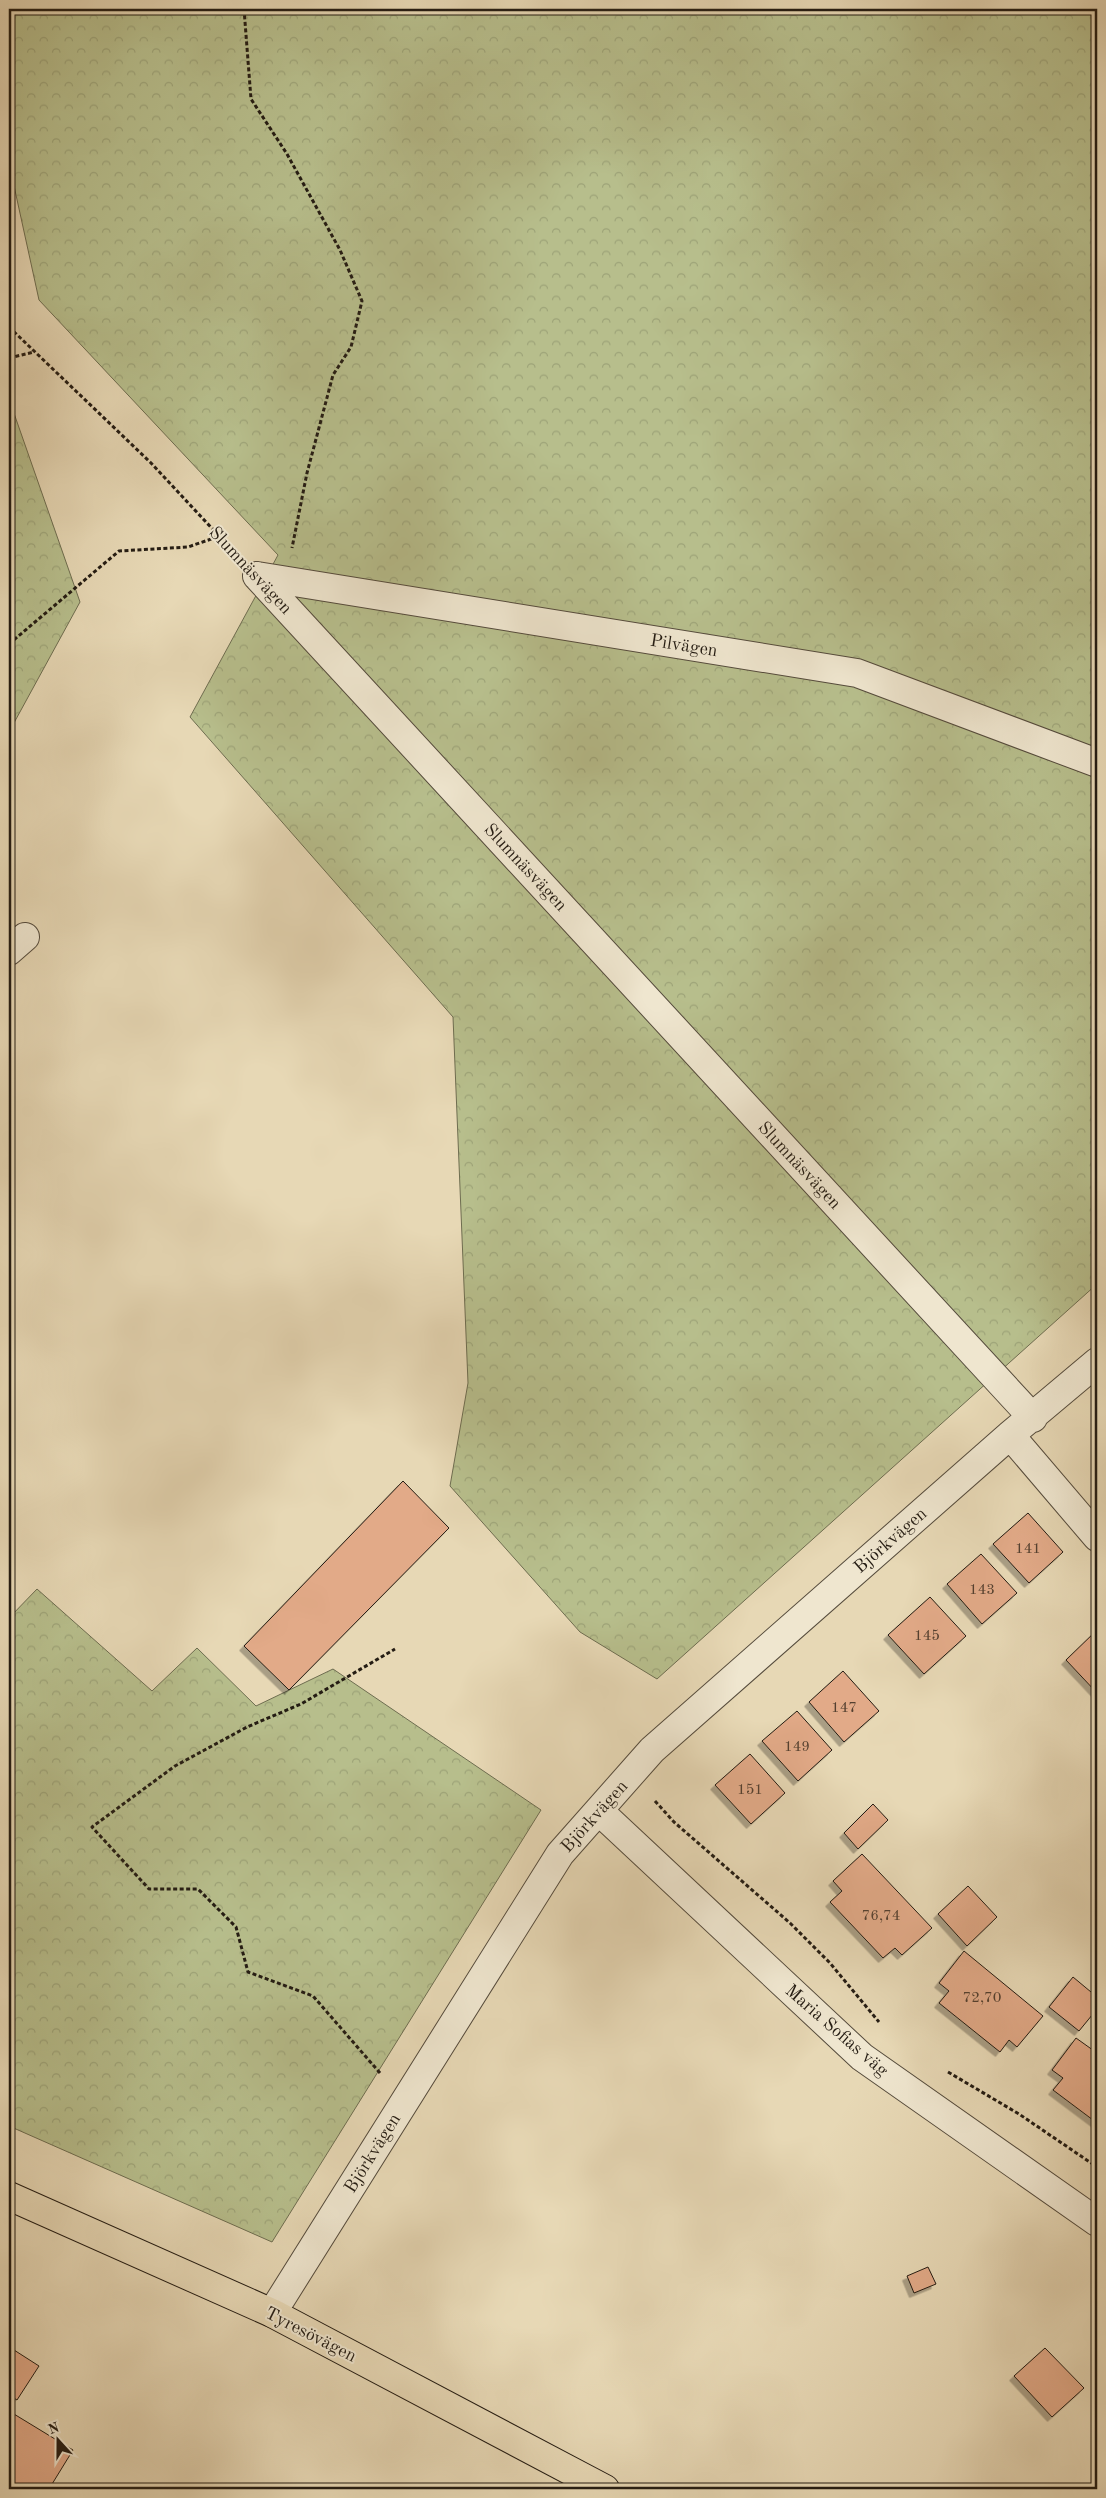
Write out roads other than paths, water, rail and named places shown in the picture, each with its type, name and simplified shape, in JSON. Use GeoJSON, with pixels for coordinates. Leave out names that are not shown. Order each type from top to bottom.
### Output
{"type":"FeatureCollection","features":[{"type":"Feature","properties":{"kind":"main road","name":"Tyresövägen"},"geometry":{"type":"LineString","coordinates":[[9,2196],[272,2313],[605,2489]]}},
{"type":"Feature","properties":{"kind":"street","name":"Pilvägen"},"geometry":{"type":"LineString","coordinates":[[258,576],[857,672],[1097,763]]}},
{"type":"Feature","properties":{"kind":"street","name":"Slumnäsvägen"},"geometry":{"type":"LineString","coordinates":[[258,576],[1033,1418]]}},
{"type":"Feature","properties":{"kind":"street","name":"Björkvägen"},"geometry":{"type":"LineString","coordinates":[[272,2313],[560,1854],[652,1750],[1010,1435],[1033,1418],[1097,1362]]}},
{"type":"Feature","properties":{"kind":"street"},"geometry":{"type":"LineString","coordinates":[[1010,1435],[1097,1537]]}},
{"type":"Feature","properties":{"kind":"street","name":"Maria Sofias väg"},"geometry":{"type":"LineString","coordinates":[[599,1811],[862,2057],[1097,2222]]}}]}
